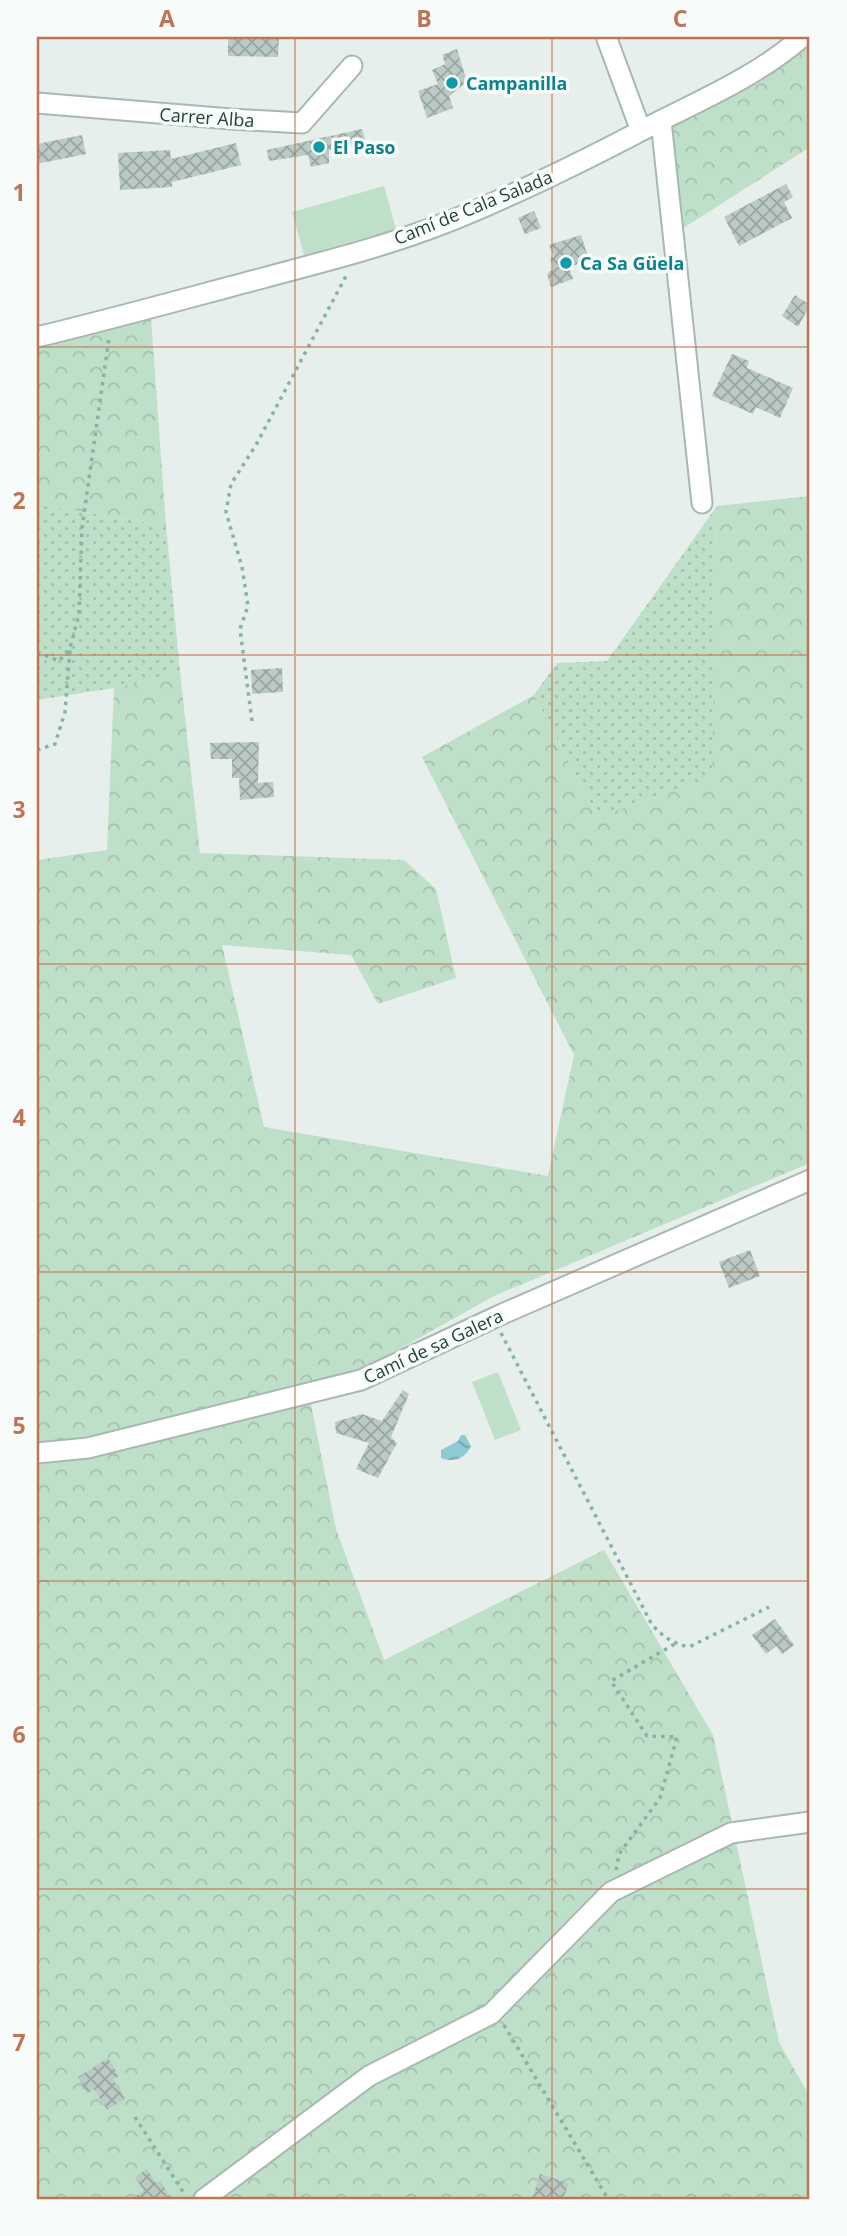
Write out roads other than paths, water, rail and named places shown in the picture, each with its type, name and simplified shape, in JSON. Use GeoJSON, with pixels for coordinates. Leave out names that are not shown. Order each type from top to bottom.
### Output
{"type":"FeatureCollection","features":[{"type":"Feature","properties":{"kind":"street","name":"Camí de Cala Salada"},"geometry":{"type":"LineString","coordinates":[[37,337],[359,252],[439,225],[513,194],[661,121],[763,66],[802,37]]}},
{"type":"Feature","properties":{"kind":"street"},"geometry":{"type":"LineString","coordinates":[[607,39],[641,131]]}},
{"type":"Feature","properties":{"kind":"street","name":"Carrer Alba"},"geometry":{"type":"LineString","coordinates":[[37,103],[302,123],[352,66]]}},
{"type":"Feature","properties":{"kind":"street"},"geometry":{"type":"LineString","coordinates":[[661,121],[702,503]]}},
{"type":"Feature","properties":{"kind":"street","name":"Camí de sa Galera"},"geometry":{"type":"LineString","coordinates":[[37,1453],[89,1448],[361,1380],[493,1318],[810,1180]]}},
{"type":"Feature","properties":{"kind":"street"},"geometry":{"type":"LineString","coordinates":[[204,2199],[369,2076],[492,2014],[611,1892],[731,1833],[810,1822]]}},
{"type":"Feature","properties":{"kind":"water"},"geometry":{"type":"Polygon","coordinates":[[[461,1435],[465,1435],[471,1446],[466,1454],[455,1460],[441,1458],[441,1450],[458,1441],[461,1435]]]}},
{"type":"Feature","properties":{"kind":"place","name":"Campanilla"},"geometry":{"type":"Point","coordinates":[452,83]}},
{"type":"Feature","properties":{"kind":"place","name":"El Paso"},"geometry":{"type":"Point","coordinates":[319,147]}},
{"type":"Feature","properties":{"kind":"place","name":"Ca Sa Güela"},"geometry":{"type":"Point","coordinates":[566,263]}}]}
